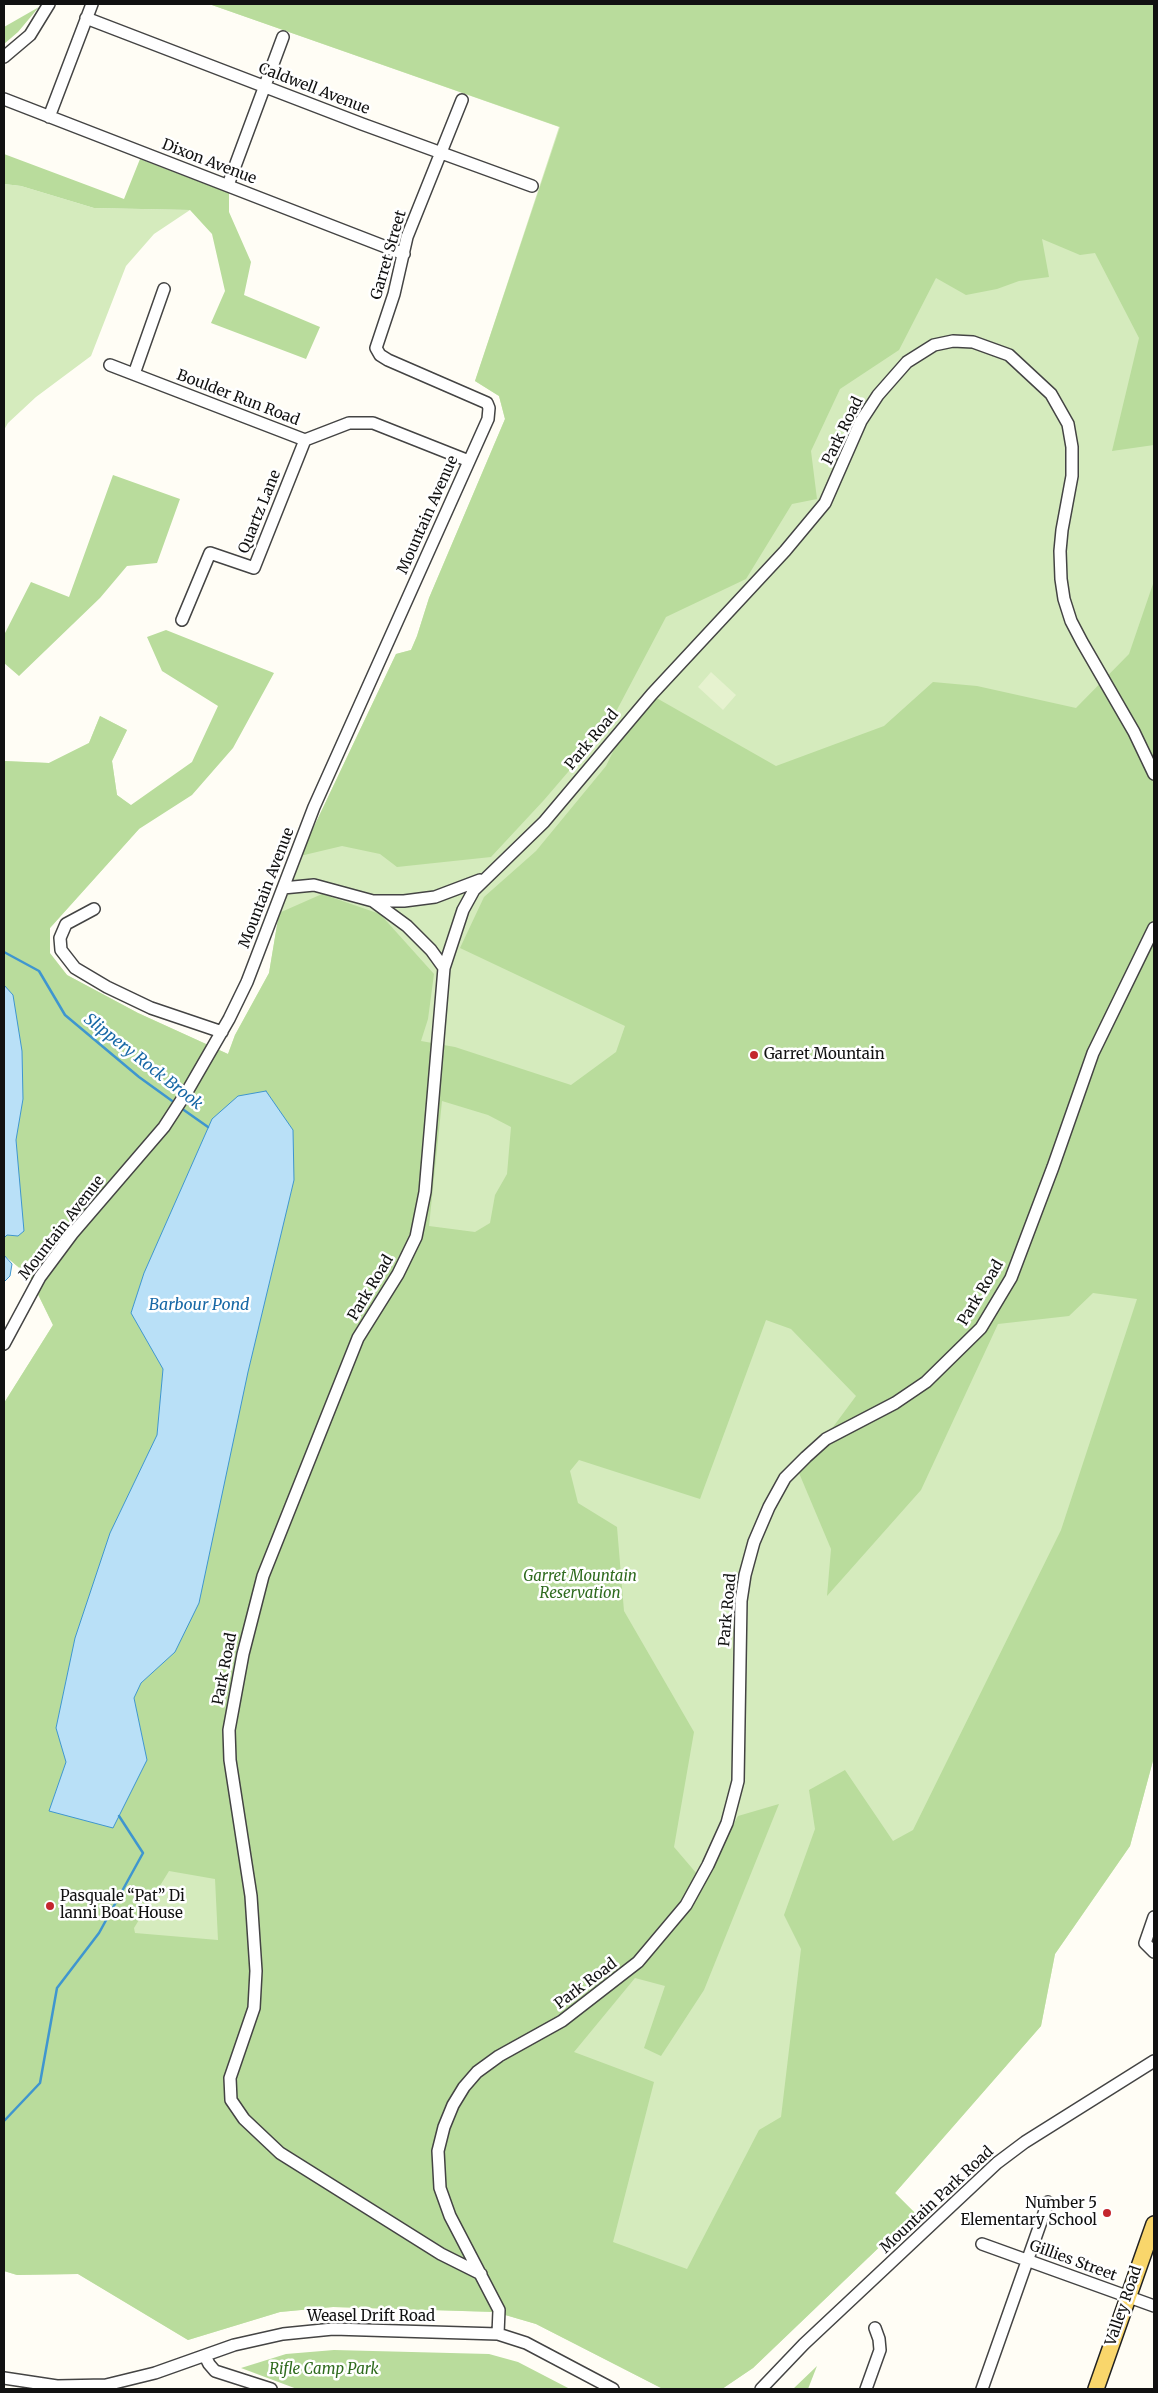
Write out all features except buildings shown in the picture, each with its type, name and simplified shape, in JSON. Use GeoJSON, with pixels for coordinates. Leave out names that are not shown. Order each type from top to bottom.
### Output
{"type":"FeatureCollection","features":[{"type":"Feature","properties":{"kind":"main road","name":"Valley Road"},"geometry":{"type":"LineString","coordinates":[[1096,2389],[1127,2296],[1154,2224]]}},
{"type":"Feature","properties":{"kind":"street"},"geometry":{"type":"LineString","coordinates":[[4,57],[30,35],[49,4]]}},
{"type":"Feature","properties":{"kind":"street"},"geometry":{"type":"LineString","coordinates":[[50,117],[92,4]]}},
{"type":"Feature","properties":{"kind":"street","name":"Caldwell Avenue"},"geometry":{"type":"LineString","coordinates":[[86,18],[532,186]]}},
{"type":"Feature","properties":{"kind":"street"},"geometry":{"type":"LineString","coordinates":[[228,185],[283,37]]}},
{"type":"Feature","properties":{"kind":"street","name":"Dixon Avenue"},"geometry":{"type":"LineString","coordinates":[[4,98],[404,254]]}},
{"type":"Feature","properties":{"kind":"street","name":"Garret Street"},"geometry":{"type":"LineString","coordinates":[[462,100],[407,237],[394,294],[376,348],[380,355],[388,360],[487,403]]}},
{"type":"Feature","properties":{"kind":"street"},"geometry":{"type":"LineString","coordinates":[[134,374],[164,290]]}},
{"type":"Feature","properties":{"kind":"street","name":"Park Road"},"geometry":{"type":"LineString","coordinates":[[481,2274],[454,2261],[280,2153],[244,2119],[231,2100],[230,2078],[254,2008],[256,1971],[251,1896],[230,1760],[229,1730],[242,1654],[263,1576],[358,1338],[398,1274],[416,1238],[425,1192],[444,968],[463,910],[474,890],[544,822],[629,720],[697,644],[785,551],[825,503],[861,422],[890,380],[918,353],[934,345],[953,341],[973,342],[1009,355],[1051,394],[1068,424],[1072,447],[1072,476],[1060,551],[1064,599],[1071,620],[1134,732],[1154,774]]}},
{"type":"Feature","properties":{"kind":"street","name":"Boulder Run Road"},"geometry":{"type":"LineString","coordinates":[[110,365],[305,440],[349,424],[373,423],[469,461]]}},
{"type":"Feature","properties":{"kind":"street","name":"Mountain Avenue"},"geometry":{"type":"LineString","coordinates":[[4,1344],[40,1277],[72,1234],[164,1127],[222,1032],[247,982],[314,807],[488,419],[489,408],[487,403]]}},
{"type":"Feature","properties":{"kind":"street","name":"Quartz Lane"},"geometry":{"type":"LineString","coordinates":[[182,620],[210,553],[254,568],[305,440]]}},
{"type":"Feature","properties":{"kind":"street","name":"Park Road"},"geometry":{"type":"LineString","coordinates":[[283,888],[314,885],[373,901],[404,901],[435,896],[487,878]]}},
{"type":"Feature","properties":{"kind":"street","name":"Park Road"},"geometry":{"type":"LineString","coordinates":[[373,901],[407,926],[431,950],[444,968]]}},
{"type":"Feature","properties":{"kind":"street"},"geometry":{"type":"LineString","coordinates":[[94,909],[66,924],[60,938],[61,950],[75,968],[107,987],[151,1008],[222,1032]]}},
{"type":"Feature","properties":{"kind":"street","name":"Park Road"},"geometry":{"type":"LineString","coordinates":[[498,2334],[499,2310],[462,2239],[440,2188],[438,2151],[444,2127],[453,2105],[464,2087],[477,2072],[499,2056],[562,2021],[638,1962],[686,1905],[728,1823],[738,1781],[741,1601],[745,1575],[754,1542],[769,1508],[785,1478],[826,1439],[895,1403],[926,1382],[981,1328],[1011,1278],[1093,1053],[1154,928]]}},
{"type":"Feature","properties":{"kind":"street"},"geometry":{"type":"LineString","coordinates":[[1154,1917],[1145,1943],[1154,1952]]}},
{"type":"Feature","properties":{"kind":"street","name":"Mountain Park Road"},"geometry":{"type":"LineString","coordinates":[[761,2389],[804,2344],[997,2164],[1025,2142],[1154,2061]]}},
{"type":"Feature","properties":{"kind":"street"},"geometry":{"type":"LineString","coordinates":[[982,2389],[1048,2202]]}},
{"type":"Feature","properties":{"kind":"street"},"geometry":{"type":"LineString","coordinates":[[454,2261],[461,2258],[464,2253],[462,2239]]}},
{"type":"Feature","properties":{"kind":"street","name":"Gillies Street"},"geometry":{"type":"LineString","coordinates":[[982,2244],[1154,2306]]}},
{"type":"Feature","properties":{"kind":"street"},"geometry":{"type":"LineString","coordinates":[[866,2389],[880,2350],[875,2328]]}},
{"type":"Feature","properties":{"kind":"street","name":"Weasel Drift Road"},"geometry":{"type":"LineString","coordinates":[[4,2378],[25,2385],[106,2385],[155,2373],[234,2345],[283,2334],[324,2329],[498,2334],[526,2343],[613,2389]]}},
{"type":"Feature","properties":{"kind":"street"},"geometry":{"type":"LineString","coordinates":[[205,2356],[215,2371],[271,2389]]}},
{"type":"Feature","properties":{"kind":"green space","name":"Garret Mountain Reservation"},"geometry":{"type":"Polygon","coordinates":[[[209,4],[1154,204],[1154,1757],[1130,1846],[1055,1954],[1041,2026],[895,2193],[915,2213],[753,2368],[722,2389],[663,2389],[536,2324],[495,2312],[333,2307],[280,2312],[188,2340],[78,2274],[17,2275],[4,2271],[4,1403],[53,1325],[29,1276],[4,1255],[4,1238],[7,1235],[13,995],[4,985],[4,761],[49,763],[89,743],[100,716],[127,730],[112,761],[117,795],[130,805],[139,829],[50,928],[49,953],[67,975],[138,1013],[228,1054],[235,1035],[269,973],[279,913],[300,856],[396,654],[411,650],[429,598],[505,419],[499,396],[475,381],[559,127],[209,4]]]}},
{"type":"Feature","properties":{"kind":"green space"},"geometry":{"type":"Polygon","coordinates":[[[209,4],[1154,4],[1154,445],[1112,451],[1139,338],[1095,253],[1080,255],[1042,239],[1049,277],[1019,281],[997,289],[966,295],[936,278],[899,350],[840,389],[811,451],[817,499],[792,504],[746,579],[666,617],[610,723],[544,800],[491,857],[397,867],[380,854],[342,846],[300,856],[396,654],[411,650],[429,598],[505,419],[499,396],[475,381],[560,127],[209,4]]]}},
{"type":"Feature","properties":{"kind":"green space"},"geometry":{"type":"Polygon","coordinates":[[[39,7],[18,32],[4,44],[4,27],[39,7]]]}},
{"type":"Feature","properties":{"kind":"green space"},"geometry":{"type":"Polygon","coordinates":[[[4,154],[124,199],[140,159],[229,193],[229,212],[251,262],[244,295],[320,327],[306,359],[211,323],[225,291],[212,234],[190,210],[94,208],[21,186],[4,184],[4,154]]]}},
{"type":"Feature","properties":{"kind":"green space"},"geometry":{"type":"Polygon","coordinates":[[[4,184],[21,186],[94,208],[190,210],[154,234],[126,266],[91,356],[36,397],[8,423],[4,430],[4,184]]]}},
{"type":"Feature","properties":{"kind":"green space"},"geometry":{"type":"Polygon","coordinates":[[[113,475],[180,499],[157,563],[127,566],[100,598],[19,676],[4,663],[4,635],[31,582],[69,597],[113,475]]]}},
{"type":"Feature","properties":{"kind":"green space","name":"Garret Mountain Reservation"},"geometry":{"type":"Polygon","coordinates":[[[1154,581],[1154,1757],[1130,1846],[1055,1954],[1041,2026],[895,2193],[915,2213],[753,2368],[722,2389],[663,2389],[536,2324],[495,2312],[333,2307],[280,2312],[188,2340],[78,2274],[17,2275],[4,2271],[4,1403],[53,1325],[29,1276],[4,1255],[4,1238],[7,1235],[18,1236],[16,1140],[23,1099],[13,995],[4,985],[4,761],[49,763],[89,743],[100,716],[127,730],[112,761],[117,795],[131,805],[192,762],[218,706],[162,671],[147,637],[166,630],[274,673],[233,748],[192,795],[139,829],[50,928],[50,953],[67,975],[138,1013],[228,1054],[235,1035],[269,973],[279,913],[322,894],[380,914],[434,974],[428,1019],[421,1041],[455,1047],[571,1085],[616,1052],[625,1026],[460,948],[484,897],[536,851],[606,766],[629,719],[653,696],[776,766],[884,726],[933,682],[977,686],[1076,708],[1129,654],[1154,581]],[[442,1101],[429,1226],[475,1232],[490,1223],[495,1195],[507,1174],[511,1127],[488,1115],[442,1101]],[[212,1119],[144,1273],[131,1313],[163,1369],[157,1435],[110,1533],[75,1638],[56,1728],[66,1762],[49,1811],[147,1760],[134,1698],[141,1683],[175,1652],[248,1372],[294,1180],[212,1119]],[[1093,1293],[1069,1316],[998,1324],[921,1490],[827,1596],[831,1549],[799,1473],[856,1396],[791,1329],[766,1320],[700,1499],[579,1460],[570,1471],[578,1503],[617,1527],[624,1611],[694,1732],[674,1847],[703,1881],[738,1816],[779,1804],[704,1990],[661,2056],[644,2048],[665,1986],[635,1978],[574,2052],[654,2082],[613,2242],[687,2269],[759,2130],[781,2117],[801,1949],[784,1915],[815,1829],[809,1790],[845,1770],[893,1841],[913,1830],[1061,1530],[1137,1299],[1093,1293]],[[169,1871],[134,1928],[135,1933],[218,1940],[215,1879],[169,1871]]]}},
{"type":"Feature","properties":{"kind":"green space"},"geometry":{"type":"Polygon","coordinates":[[[711,672],[736,695],[723,710],[698,687],[711,672]]]}},
{"type":"Feature","properties":{"kind":"green space","name":"Rifle Camp Park"},"geometry":{"type":"Polygon","coordinates":[[[334,2350],[489,2354],[518,2362],[570,2389],[297,2389],[241,2368],[286,2354],[334,2350]]]}},
{"type":"Feature","properties":{"kind":"green space"},"geometry":{"type":"Polygon","coordinates":[[[817,2366],[808,2389],[793,2389],[817,2366]]]}},
{"type":"Feature","properties":{"kind":"water"},"geometry":{"type":"Polygon","coordinates":[[[4,985],[13,995],[22,1051],[23,1099],[16,1140],[24,1231],[18,1236],[7,1235],[4,1238],[4,985]]]}},
{"type":"Feature","properties":{"kind":"water","name":"Barbour Pond"},"geometry":{"type":"Polygon","coordinates":[[[266,1091],[293,1130],[294,1180],[248,1372],[199,1603],[175,1652],[141,1683],[134,1698],[147,1760],[113,1828],[49,1811],[66,1762],[56,1728],[75,1638],[110,1533],[157,1435],[163,1369],[131,1313],[144,1273],[212,1119],[238,1096],[266,1091]]]}},
{"type":"Feature","properties":{"kind":"water"},"geometry":{"type":"Polygon","coordinates":[[[4,1255],[12,1264],[10,1276],[4,1282],[4,1255]]]}},
{"type":"Feature","properties":{"kind":"waterway","name":"Slippery Rock Brook"},"geometry":{"type":"LineString","coordinates":[[4,952],[39,971],[65,1015],[139,1077],[175,1103]]}},
{"type":"Feature","properties":{"kind":"waterway","name":"Slippery Rock Brook"},"geometry":{"type":"LineString","coordinates":[[181,1108],[208,1127]]}},
{"type":"Feature","properties":{"kind":"waterway","name":"Slippery Rock Brook"},"geometry":{"type":"LineString","coordinates":[[4,2121],[40,2083],[57,1988],[99,1933],[143,1853],[119,1816]]}},
{"type":"Feature","properties":{"kind":"place","name":"Garret Mountain"},"geometry":{"type":"Point","coordinates":[754,1055]}},
{"type":"Feature","properties":{"kind":"place","name":"Pasquale “Pat” Di lanni Boat House"},"geometry":{"type":"Point","coordinates":[50,1906]}},
{"type":"Feature","properties":{"kind":"place","name":"Number 5 Elementary School"},"geometry":{"type":"Point","coordinates":[1107,2213]}}]}
